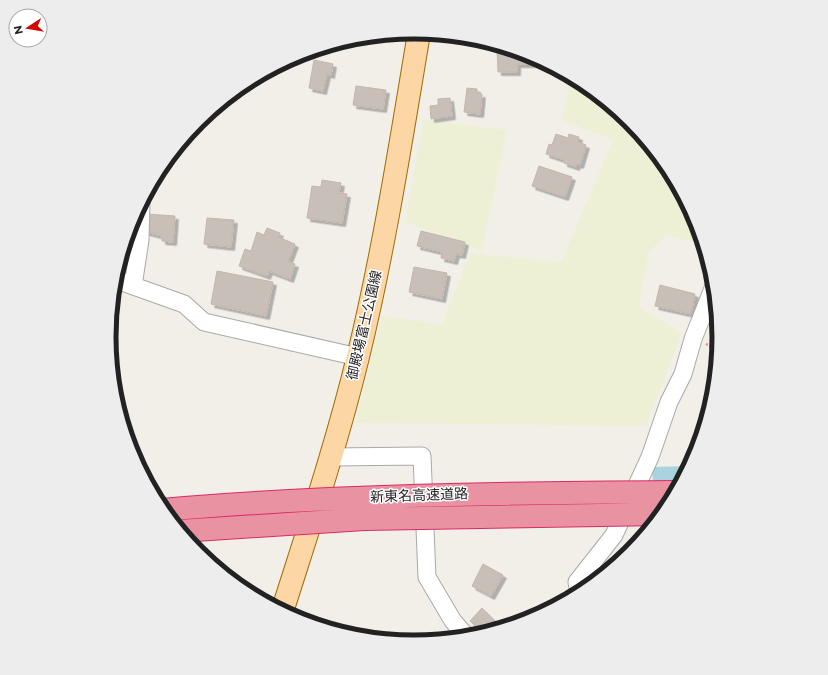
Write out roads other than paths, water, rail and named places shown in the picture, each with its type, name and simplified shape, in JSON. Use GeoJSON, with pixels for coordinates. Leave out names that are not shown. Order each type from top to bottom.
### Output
{"type":"FeatureCollection","features":[{"type":"Feature","properties":{"kind":"highway","name":"新東名高速道路"},"geometry":{"type":"LineString","coordinates":[[170,509],[364,497],[498,493],[670,492]]}},
{"type":"Feature","properties":{"kind":"highway","name":"新東名高速道路"},"geometry":{"type":"LineString","coordinates":[[187,531],[364,519],[654,514]]}},
{"type":"Feature","properties":{"kind":"main road","name":"御殿場富士公園線"},"geometry":{"type":"LineString","coordinates":[[284,606],[331,457],[358,357],[383,241],[418,39]]}},
{"type":"Feature","properties":{"kind":"street"},"geometry":{"type":"LineString","coordinates":[[133,286],[140,240],[141,216]]}},
{"type":"Feature","properties":{"kind":"street"},"geometry":{"type":"LineString","coordinates":[[121,281],[184,304],[204,322],[358,357]]}},
{"type":"Feature","properties":{"kind":"street"},"geometry":{"type":"LineString","coordinates":[[578,587],[577,582],[614,535],[650,457],[669,402],[683,374],[693,339],[710,297]]}},
{"type":"Feature","properties":{"kind":"street"},"geometry":{"type":"LineString","coordinates":[[331,457],[422,456],[427,577],[453,621],[462,632]]}},
{"type":"Feature","properties":{"kind":"water"},"geometry":{"type":"Polygon","coordinates":[[[684,466],[673,487],[647,524],[646,483],[653,482],[652,467],[684,466]]]}}]}
